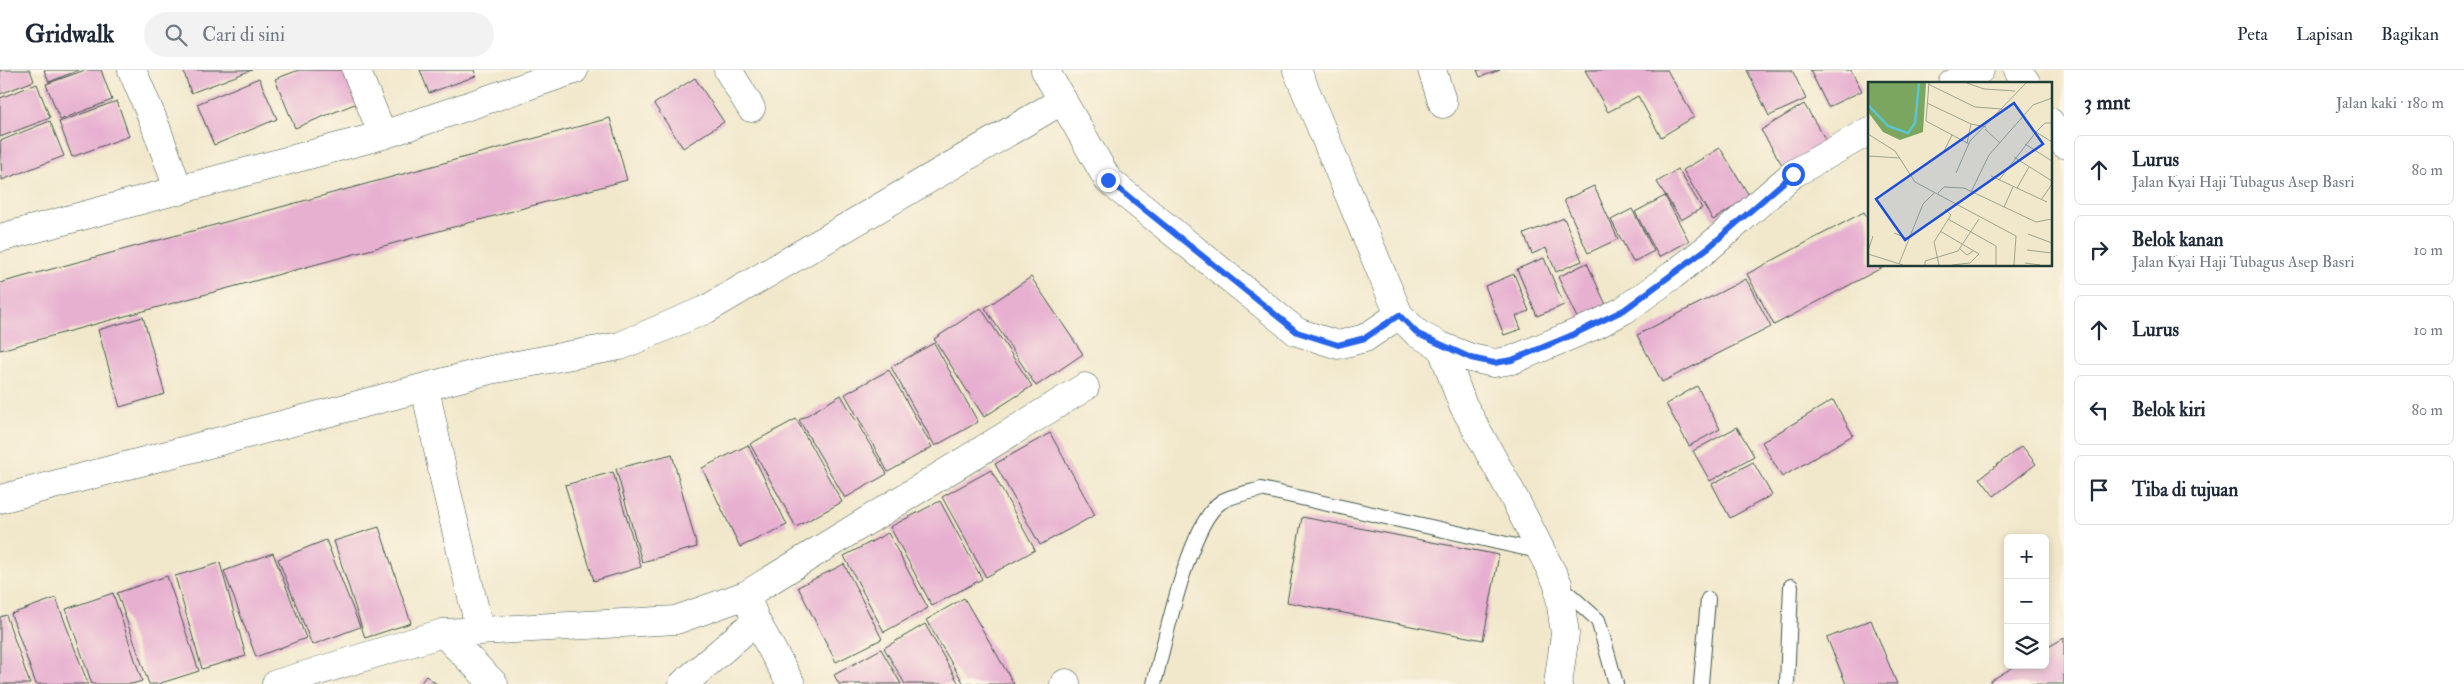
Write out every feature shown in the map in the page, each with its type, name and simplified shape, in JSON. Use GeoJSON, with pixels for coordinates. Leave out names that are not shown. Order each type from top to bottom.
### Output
{"type":"FeatureCollection","features":[{"type":"Feature","properties":{"kind":"street"},"geometry":{"type":"LineString","coordinates":[[132,70],[154,122],[179,191]]}},
{"type":"Feature","properties":{"kind":"street"},"geometry":{"type":"LineString","coordinates":[[356,70],[383,136]]}},
{"type":"Feature","properties":{"kind":"street"},"geometry":{"type":"LineString","coordinates":[[0,238],[383,136],[574,70]]}},
{"type":"Feature","properties":{"kind":"street"},"geometry":{"type":"LineString","coordinates":[[728,70],[751,108]]}},
{"type":"Feature","properties":{"kind":"street"},"geometry":{"type":"LineString","coordinates":[[1045,70],[1108,180],[1297,332],[1338,345],[1365,338],[1399,315]]}},
{"type":"Feature","properties":{"kind":"street"},"geometry":{"type":"LineString","coordinates":[[1297,70],[1399,315],[1418,334],[1441,346],[1471,358],[1494,363],[1512,360],[1598,324],[1624,310],[1680,269],[1793,174],[1868,132]]}},
{"type":"Feature","properties":{"kind":"street"},"geometry":{"type":"LineString","coordinates":[[1432,70],[1442,104]]}},
{"type":"Feature","properties":{"kind":"street"},"geometry":{"type":"LineString","coordinates":[[1956,82],[1980,70]]}},
{"type":"Feature","properties":{"kind":"street"},"geometry":{"type":"LineString","coordinates":[[2018,70],[2026,82]]}},
{"type":"Feature","properties":{"kind":"street"},"geometry":{"type":"LineString","coordinates":[[0,499],[490,370],[620,346],[707,309],[1062,100]]}},
{"type":"Feature","properties":{"kind":"street"},"geometry":{"type":"LineString","coordinates":[[2052,125],[2064,144]]}},
{"type":"Feature","properties":{"kind":"street"},"geometry":{"type":"LineString","coordinates":[[1441,346],[1462,403],[1558,584],[1565,634],[1558,684]]}},
{"type":"Feature","properties":{"kind":"street"},"geometry":{"type":"LineString","coordinates":[[276,684],[443,633],[676,620],[746,595],[1085,387]]}},
{"type":"Feature","properties":{"kind":"street"},"geometry":{"type":"LineString","coordinates":[[425,388],[446,488],[480,631]]}},
{"type":"Feature","properties":{"kind":"street"},"geometry":{"type":"LineString","coordinates":[[746,595],[756,621],[791,684]]}},
{"type":"Feature","properties":{"kind":"street"},"geometry":{"type":"LineString","coordinates":[[683,684],[756,621]]}},
{"type":"Feature","properties":{"kind":"street"},"geometry":{"type":"LineString","coordinates":[[443,633],[494,684]]}},
{"type":"Feature","properties":{"kind":"lane"},"geometry":{"type":"LineString","coordinates":[[1154,684],[1190,553],[1208,517],[1221,502],[1261,489],[1542,552]]}},
{"type":"Feature","properties":{"kind":"lane"},"geometry":{"type":"LineString","coordinates":[[1558,584],[1598,620],[1616,684]]}},
{"type":"Feature","properties":{"kind":"lane"},"geometry":{"type":"LineString","coordinates":[[1787,684],[1792,586]]}},
{"type":"Feature","properties":{"kind":"lane"},"geometry":{"type":"LineString","coordinates":[[1701,684],[1708,599]]}},
{"type":"Feature","properties":{"kind":"building"},"geometry":{"type":"Polygon","coordinates":[[[0,70],[30,70],[34,81],[0,94],[0,70]]]}},
{"type":"Feature","properties":{"kind":"building"},"geometry":{"type":"Polygon","coordinates":[[[44,70],[79,70],[49,82],[44,70]]]}},
{"type":"Feature","properties":{"kind":"building"},"geometry":{"type":"Polygon","coordinates":[[[85,70],[101,70],[112,100],[60,120],[46,84],[85,70]]]}},
{"type":"Feature","properties":{"kind":"building"},"geometry":{"type":"Polygon","coordinates":[[[183,70],[252,70],[191,93],[183,70]]]}},
{"type":"Feature","properties":{"kind":"building"},"geometry":{"type":"Polygon","coordinates":[[[299,70],[343,70],[357,103],[295,128],[275,79],[299,70]]]}},
{"type":"Feature","properties":{"kind":"building"},"geometry":{"type":"Polygon","coordinates":[[[420,70],[474,70],[476,76],[429,93],[420,70]]]}},
{"type":"Feature","properties":{"kind":"building"},"geometry":{"type":"Polygon","coordinates":[[[1477,70],[1500,70],[1480,77],[1477,70]]]}},
{"type":"Feature","properties":{"kind":"building"},"geometry":{"type":"Polygon","coordinates":[[[1585,70],[1667,70],[1694,117],[1661,137],[1638,96],[1608,112],[1585,70]]]}},
{"type":"Feature","properties":{"kind":"building"},"geometry":{"type":"Polygon","coordinates":[[[1747,70],[1792,70],[1806,99],[1769,116],[1747,70]]]}},
{"type":"Feature","properties":{"kind":"building"},"geometry":{"type":"Polygon","coordinates":[[[1810,70],[1851,70],[1862,91],[1828,107],[1810,70]]]}},
{"type":"Feature","properties":{"kind":"building"},"geometry":{"type":"Polygon","coordinates":[[[259,78],[277,119],[214,145],[197,104],[259,78]]]}},
{"type":"Feature","properties":{"kind":"building"},"geometry":{"type":"Polygon","coordinates":[[[695,78],[724,122],[683,148],[654,104],[695,78]]]}},
{"type":"Feature","properties":{"kind":"building"},"geometry":{"type":"Polygon","coordinates":[[[37,84],[50,118],[0,137],[0,98],[37,84]]]}},
{"type":"Feature","properties":{"kind":"building"},"geometry":{"type":"Polygon","coordinates":[[[117,101],[129,136],[72,157],[59,122],[117,101]]]}},
{"type":"Feature","properties":{"kind":"building"},"geometry":{"type":"Polygon","coordinates":[[[1804,104],[1830,147],[1787,173],[1761,130],[1804,104]]]}},
{"type":"Feature","properties":{"kind":"building"},"geometry":{"type":"Polygon","coordinates":[[[610,118],[627,180],[0,350],[0,283],[610,118]]]}},
{"type":"Feature","properties":{"kind":"building"},"geometry":{"type":"Polygon","coordinates":[[[50,121],[64,156],[2,180],[0,141],[50,121]]]}},
{"type":"Feature","properties":{"kind":"building"},"geometry":{"type":"Polygon","coordinates":[[[1720,148],[1750,197],[1713,220],[1683,170],[1720,148]]]}},
{"type":"Feature","properties":{"kind":"building"},"geometry":{"type":"Polygon","coordinates":[[[1678,169],[1702,208],[1681,220],[1657,182],[1678,169]]]}},
{"type":"Feature","properties":{"kind":"building"},"geometry":{"type":"Polygon","coordinates":[[[1594,186],[1618,239],[1588,253],[1564,200],[1594,186]]]}},
{"type":"Feature","properties":{"kind":"building"},"geometry":{"type":"Polygon","coordinates":[[[1665,196],[1689,241],[1659,257],[1635,212],[1665,196]]]}},
{"type":"Feature","properties":{"kind":"building"},"geometry":{"type":"Polygon","coordinates":[[[1632,209],[1654,251],[1633,262],[1611,220],[1632,209]]]}},
{"type":"Feature","properties":{"kind":"building"},"geometry":{"type":"Polygon","coordinates":[[[1864,212],[1868,219],[1868,266],[1885,266],[1774,325],[1747,274],[1864,212]]]}},
{"type":"Feature","properties":{"kind":"building"},"geometry":{"type":"Polygon","coordinates":[[[1564,218],[1582,261],[1556,272],[1546,248],[1532,254],[1524,234],[1564,218]]]}},
{"type":"Feature","properties":{"kind":"building"},"geometry":{"type":"Polygon","coordinates":[[[1544,258],[1564,305],[1537,316],[1517,269],[1544,258]]]}},
{"type":"Feature","properties":{"kind":"building"},"geometry":{"type":"Polygon","coordinates":[[[1587,263],[1607,307],[1578,320],[1558,277],[1587,263]]]}},
{"type":"Feature","properties":{"kind":"building"},"geometry":{"type":"Polygon","coordinates":[[[1514,274],[1529,311],[1516,316],[1521,329],[1504,335],[1485,286],[1514,274]]]}},
{"type":"Feature","properties":{"kind":"building"},"geometry":{"type":"Polygon","coordinates":[[[1031,277],[1083,354],[1036,386],[985,308],[1031,277]]]}},
{"type":"Feature","properties":{"kind":"building"},"geometry":{"type":"Polygon","coordinates":[[[1746,279],[1771,327],[1662,382],[1637,335],[1746,279]]]}},
{"type":"Feature","properties":{"kind":"building"},"geometry":{"type":"Polygon","coordinates":[[[981,308],[1032,386],[984,417],[934,339],[981,308]]]}},
{"type":"Feature","properties":{"kind":"building"},"geometry":{"type":"Polygon","coordinates":[[[143,317],[165,394],[120,407],[98,330],[143,317]]]}},
{"type":"Feature","properties":{"kind":"building"},"geometry":{"type":"Polygon","coordinates":[[[934,343],[978,422],[935,446],[891,367],[934,343]]]}},
{"type":"Feature","properties":{"kind":"building"},"geometry":{"type":"Polygon","coordinates":[[[889,370],[932,447],[888,472],[845,394],[889,370]]]}},
{"type":"Feature","properties":{"kind":"building"},"geometry":{"type":"Polygon","coordinates":[[[1697,386],[1720,429],[1689,446],[1666,404],[1697,386]]]}},
{"type":"Feature","properties":{"kind":"building"},"geometry":{"type":"Polygon","coordinates":[[[841,395],[887,474],[845,498],[799,420],[841,395]]]}},
{"type":"Feature","properties":{"kind":"building"},"geometry":{"type":"Polygon","coordinates":[[[1833,400],[1853,435],[1782,477],[1762,442],[1833,400]]]}},
{"type":"Feature","properties":{"kind":"building"},"geometry":{"type":"Polygon","coordinates":[[[796,419],[842,502],[796,527],[750,444],[796,419]]]}},
{"type":"Feature","properties":{"kind":"building"},"geometry":{"type":"Polygon","coordinates":[[[1737,427],[1754,456],[1710,481],[1693,451],[1737,427]]]}},
{"type":"Feature","properties":{"kind":"building"},"geometry":{"type":"Polygon","coordinates":[[[1050,433],[1095,515],[1040,545],[995,464],[1050,433]]]}},
{"type":"Feature","properties":{"kind":"building"},"geometry":{"type":"Polygon","coordinates":[[[748,445],[787,525],[740,547],[702,468],[748,445]]]}},
{"type":"Feature","properties":{"kind":"building"},"geometry":{"type":"Polygon","coordinates":[[[2022,446],[2036,464],[1994,496],[1980,478],[2022,446]]]}},
{"type":"Feature","properties":{"kind":"building"},"geometry":{"type":"Polygon","coordinates":[[[672,454],[697,547],[642,562],[616,469],[672,454]]]}},
{"type":"Feature","properties":{"kind":"building"},"geometry":{"type":"Polygon","coordinates":[[[1753,462],[1772,495],[1730,518],[1712,484],[1753,462]]]}},
{"type":"Feature","properties":{"kind":"building"},"geometry":{"type":"Polygon","coordinates":[[[991,470],[1035,550],[986,577],[942,497],[991,470]]]}},
{"type":"Feature","properties":{"kind":"building"},"geometry":{"type":"Polygon","coordinates":[[[613,472],[641,567],[594,581],[565,485],[613,472]]]}},
{"type":"Feature","properties":{"kind":"building"},"geometry":{"type":"Polygon","coordinates":[[[940,501],[982,579],[932,606],[890,527],[940,501]]]}},
{"type":"Feature","properties":{"kind":"building"},"geometry":{"type":"Polygon","coordinates":[[[1302,517],[1499,555],[1483,640],[1287,602],[1302,517]]]}},
{"type":"Feature","properties":{"kind":"building"},"geometry":{"type":"Polygon","coordinates":[[[379,527],[411,623],[365,638],[334,541],[379,527]]]}},
{"type":"Feature","properties":{"kind":"building"},"geometry":{"type":"Polygon","coordinates":[[[888,533],[928,608],[884,632],[844,556],[888,533]]]}},
{"type":"Feature","properties":{"kind":"building"},"geometry":{"type":"Polygon","coordinates":[[[326,540],[360,627],[312,645],[278,559],[326,540]]]}},
{"type":"Feature","properties":{"kind":"building"},"geometry":{"type":"Polygon","coordinates":[[[273,553],[306,638],[256,657],[224,571],[273,553]]]}},
{"type":"Feature","properties":{"kind":"building"},"geometry":{"type":"Polygon","coordinates":[[[220,563],[246,656],[202,669],[175,576],[220,563]]]}},
{"type":"Feature","properties":{"kind":"building"},"geometry":{"type":"Polygon","coordinates":[[[844,564],[882,639],[836,662],[798,587],[844,564]]]}},
{"type":"Feature","properties":{"kind":"building"},"geometry":{"type":"Polygon","coordinates":[[[167,576],[199,671],[158,684],[149,684],[117,593],[167,576]]]}},
{"type":"Feature","properties":{"kind":"building"},"geometry":{"type":"Polygon","coordinates":[[[113,593],[142,681],[132,684],[92,684],[66,609],[113,593]]]}},
{"type":"Feature","properties":{"kind":"building"},"geometry":{"type":"Polygon","coordinates":[[[56,598],[88,684],[36,684],[11,614],[56,598]]]}},
{"type":"Feature","properties":{"kind":"building"},"geometry":{"type":"Polygon","coordinates":[[[964,598],[1014,684],[964,684],[926,620],[964,598]]]}},
{"type":"Feature","properties":{"kind":"building"},"geometry":{"type":"Polygon","coordinates":[[[6,615],[30,684],[0,684],[0,617],[6,615]]]}},
{"type":"Feature","properties":{"kind":"building"},"geometry":{"type":"Polygon","coordinates":[[[1871,620],[1897,684],[1846,684],[1827,638],[1871,620]]]}},
{"type":"Feature","properties":{"kind":"building"},"geometry":{"type":"Polygon","coordinates":[[[925,624],[959,684],[905,684],[884,648],[925,624]]]}},
{"type":"Feature","properties":{"kind":"building"},"geometry":{"type":"Polygon","coordinates":[[[2064,638],[2064,684],[1991,684],[1990,681],[2010,669],[2049,669],[2049,647],[2064,638]]]}},
{"type":"Feature","properties":{"kind":"building"},"geometry":{"type":"Polygon","coordinates":[[[881,649],[901,684],[839,684],[834,675],[881,649]]]}},
{"type":"Feature","properties":{"kind":"building"},"geometry":{"type":"Polygon","coordinates":[[[426,676],[437,684],[420,684],[426,676]]]}},
{"type":"Feature","properties":{"kind":"route"},"geometry":{"type":"LineString","coordinates":[[1108,180],[1297,332],[1338,345],[1365,338],[1399,315],[1418,334],[1441,346],[1471,358],[1494,363],[1512,360],[1537,350],[1598,324],[1624,310],[1709,247],[1793,174]]}}]}
